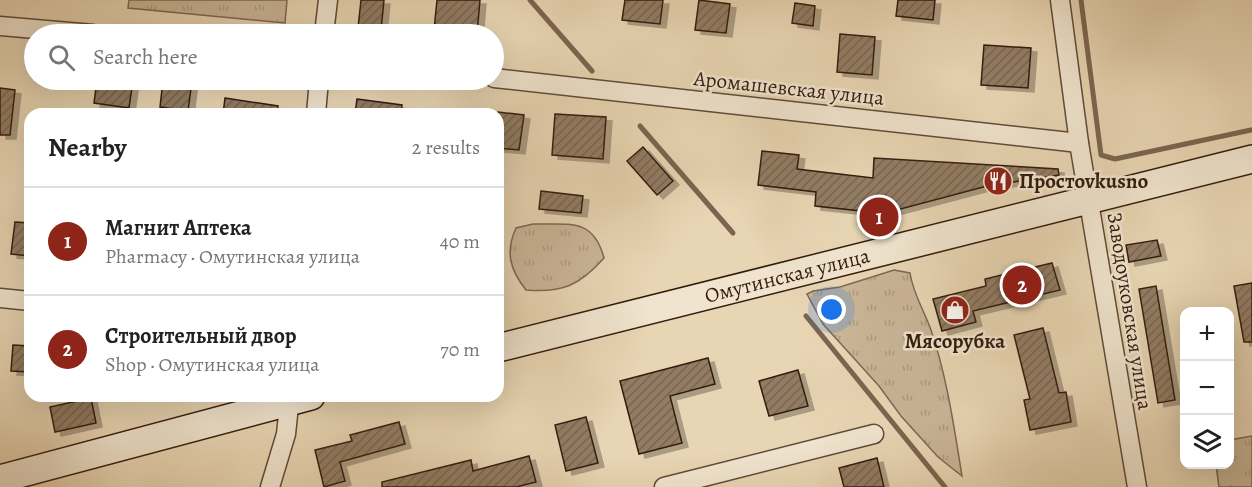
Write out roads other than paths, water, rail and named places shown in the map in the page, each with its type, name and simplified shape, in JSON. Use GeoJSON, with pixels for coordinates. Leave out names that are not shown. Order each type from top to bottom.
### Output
{"type":"FeatureCollection","features":[{"type":"Feature","properties":{"kind":"street"},"geometry":{"type":"LineString","coordinates":[[325,24],[328,0]]}},
{"type":"Feature","properties":{"kind":"street","name":"Заводоуковская улица"},"geometry":{"type":"LineString","coordinates":[[1060,0],[1089,200],[1137,487]]}},
{"type":"Feature","properties":{"kind":"street"},"geometry":{"type":"LineString","coordinates":[[0,26],[24,28]]}},
{"type":"Feature","properties":{"kind":"street","name":"Аромашевская улица"},"geometry":{"type":"LineString","coordinates":[[504,79],[1080,143]]}},
{"type":"Feature","properties":{"kind":"street"},"geometry":{"type":"LineString","coordinates":[[317,108],[318,90]]}},
{"type":"Feature","properties":{"kind":"street","name":"Омутинская улица"},"geometry":{"type":"LineString","coordinates":[[504,346],[1252,159]]}},
{"type":"Feature","properties":{"kind":"street"},"geometry":{"type":"LineString","coordinates":[[0,298],[24,300]]}},
{"type":"Feature","properties":{"kind":"street"},"geometry":{"type":"LineString","coordinates":[[0,478],[282,402]]}},
{"type":"Feature","properties":{"kind":"street"},"geometry":{"type":"LineString","coordinates":[[270,487],[296,402]]}},
{"type":"Feature","properties":{"kind":"street"},"geometry":{"type":"LineString","coordinates":[[664,487],[874,434]]}},
{"type":"Feature","properties":{"kind":"waterway"},"geometry":{"type":"LineString","coordinates":[[530,0],[592,71]]}},
{"type":"Feature","properties":{"kind":"waterway"},"geometry":{"type":"LineString","coordinates":[[1081,0],[1101,155],[1115,159],[1251,130]]}},
{"type":"Feature","properties":{"kind":"waterway"},"geometry":{"type":"LineString","coordinates":[[640,126],[733,233]]}},
{"type":"Feature","properties":{"kind":"waterway"},"geometry":{"type":"LineString","coordinates":[[806,316],[945,487]]}},
{"type":"Feature","properties":{"kind":"place","name":"Простоvkusno"},"geometry":{"type":"Point","coordinates":[998,181]}},
{"type":"Feature","properties":{"kind":"place","name":"Магнит Аптека"},"geometry":{"type":"Point","coordinates":[879,217]}},
{"type":"Feature","properties":{"kind":"place","name":"Строительный двор"},"geometry":{"type":"Point","coordinates":[1022,285]}},
{"type":"Feature","properties":{"kind":"place","name":"Мясорубка"},"geometry":{"type":"Point","coordinates":[955,310]}}]}
